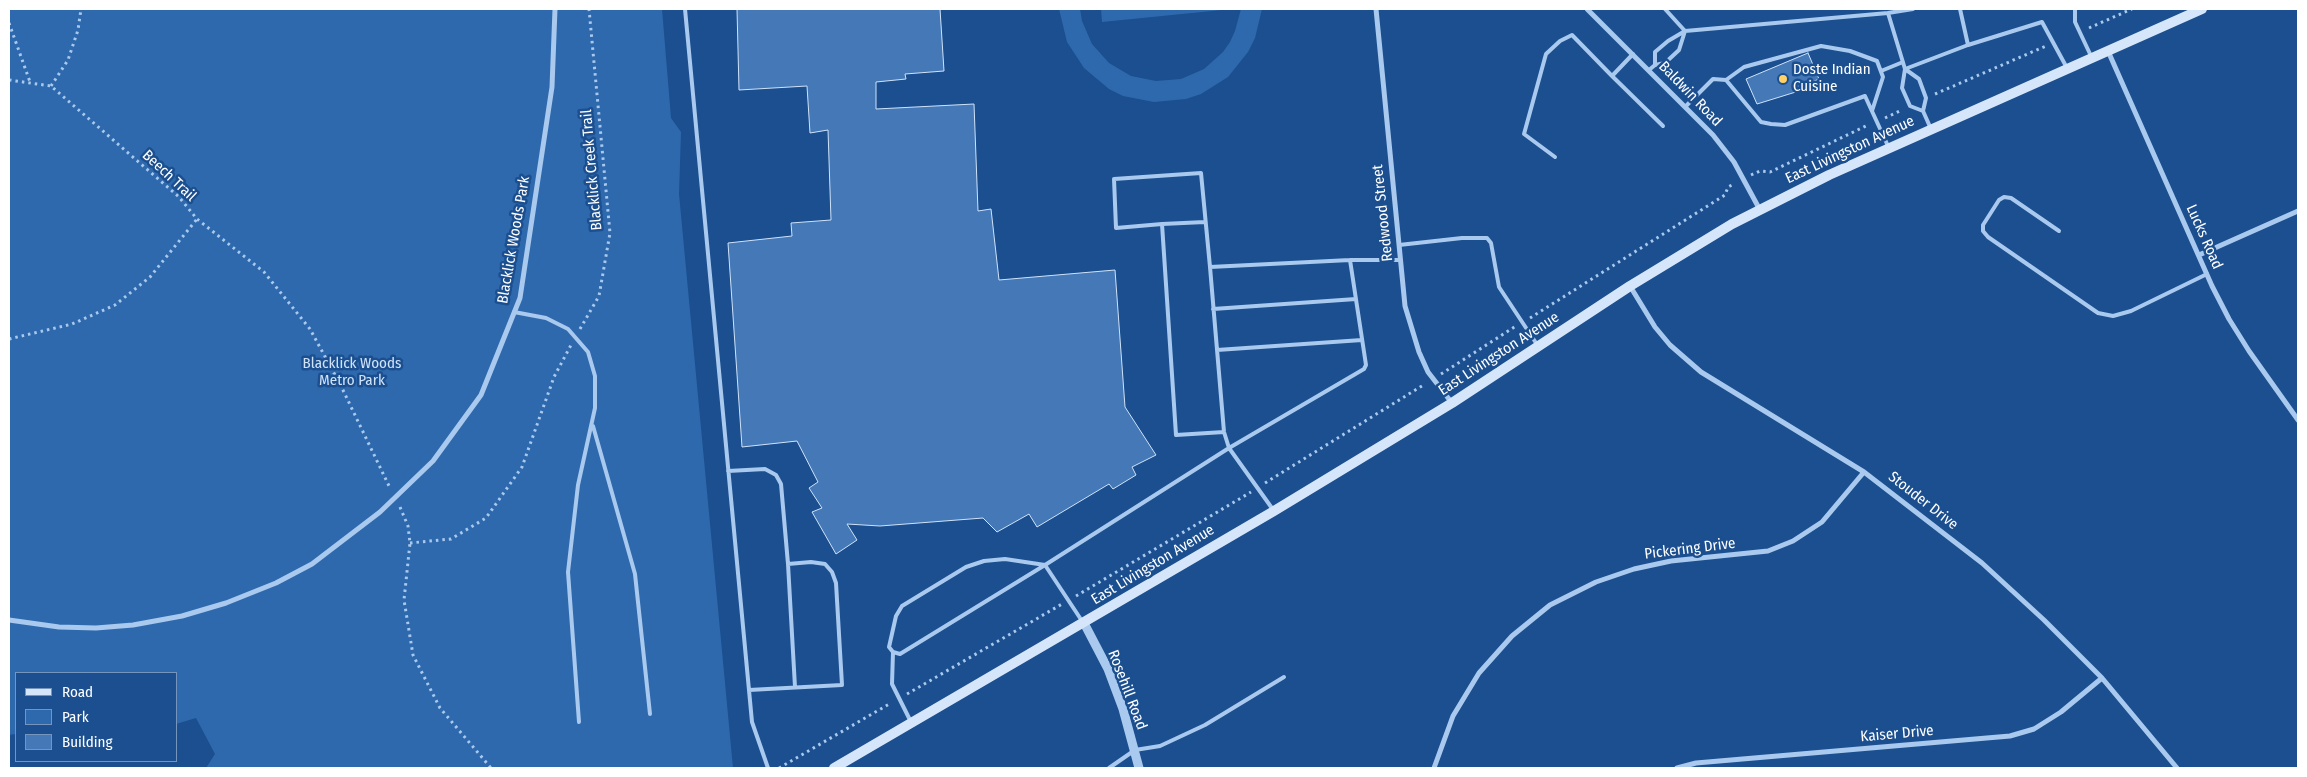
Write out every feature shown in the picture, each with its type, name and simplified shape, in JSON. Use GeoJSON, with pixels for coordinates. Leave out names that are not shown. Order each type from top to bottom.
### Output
{"type":"FeatureCollection","features":[{"type":"Feature","properties":{"kind":"main road","name":"East Livingston Avenue"},"geometry":{"type":"LineString","coordinates":[[834,768],[1084,623],[1452,403],[1630,286],[1732,224],[1808,185],[2202,9]]}},
{"type":"Feature","properties":{"kind":"street","name":"Blacklick Woods Park"},"geometry":{"type":"LineString","coordinates":[[9,620],[59,627],[96,628],[182,616],[226,603],[276,583],[312,564],[350,536],[396,497],[433,461],[481,395],[520,298],[552,87],[555,9]]}},
{"type":"Feature","properties":{"kind":"street","name":"Redwood Street"},"geometry":{"type":"LineString","coordinates":[[1376,9],[1405,306],[1418,352],[1433,379],[1452,403]]}},
{"type":"Feature","properties":{"kind":"street","name":"Baldwin Road"},"geometry":{"type":"LineString","coordinates":[[1587,9],[1686,106],[1718,142],[1734,162],[1760,210]]}},
{"type":"Feature","properties":{"kind":"street","name":"Lucks Road"},"geometry":{"type":"LineString","coordinates":[[2108,51],[2207,274],[2229,319],[2248,351],[2298,420]]}},
{"type":"Feature","properties":{"kind":"street"},"geometry":{"type":"LineString","coordinates":[[2199,255],[2298,211]]}},
{"type":"Feature","properties":{"kind":"street","name":"Stouder Drive"},"geometry":{"type":"LineString","coordinates":[[1630,286],[1655,327],[1670,345],[1701,372],[1864,472],[1982,563],[2044,620],[2102,678],[2177,768]]}},
{"type":"Feature","properties":{"kind":"street","name":"Pickering Drive"},"geometry":{"type":"LineString","coordinates":[[1434,768],[1453,716],[1479,673],[1512,636],[1550,605],[1596,582],[1634,569],[1671,561],[1768,551],[1793,542],[1822,522],[1864,472]]}},
{"type":"Feature","properties":{"kind":"street","name":"Rosehill Road"},"geometry":{"type":"LineString","coordinates":[[1084,623],[1108,669],[1135,750],[1139,768]]}},
{"type":"Feature","properties":{"kind":"street","name":"Kaiser Drive"},"geometry":{"type":"LineString","coordinates":[[1677,768],[1696,763],[2010,736],[2034,729],[2061,712],[2102,678]]}},
{"type":"Feature","properties":{"kind":"lane"},"geometry":{"type":"LineString","coordinates":[[685,9],[752,722],[768,768]]}},
{"type":"Feature","properties":{"kind":"lane"},"geometry":{"type":"LineString","coordinates":[[1665,9],[1685,31]]}},
{"type":"Feature","properties":{"kind":"lane"},"geometry":{"type":"LineString","coordinates":[[1655,65],[1655,52],[1668,40],[1685,31],[1888,13],[1913,9]]}},
{"type":"Feature","properties":{"kind":"lane"},"geometry":{"type":"LineString","coordinates":[[1960,9],[1968,46]]}},
{"type":"Feature","properties":{"kind":"lane"},"geometry":{"type":"LineString","coordinates":[[2075,9],[2075,22],[2092,58]]}},
{"type":"Feature","properties":{"kind":"lane"},"geometry":{"type":"LineString","coordinates":[[1888,13],[1905,69],[1902,88],[1910,106],[1923,111]]}},
{"type":"Feature","properties":{"kind":"lane"},"geometry":{"type":"LineString","coordinates":[[1905,69],[2042,22],[2067,69]]}},
{"type":"Feature","properties":{"kind":"lane"},"geometry":{"type":"LineString","coordinates":[[1649,70],[1655,65],[1665,63],[1679,50],[1685,31]]}},
{"type":"Feature","properties":{"kind":"lane"},"geometry":{"type":"LineString","coordinates":[[1555,157],[1524,134],[1546,54],[1560,41],[1572,35],[1663,126]]}},
{"type":"Feature","properties":{"kind":"lane"},"geometry":{"type":"LineString","coordinates":[[1686,106],[1713,79],[1726,80],[1744,67],[1821,46],[1850,51],[1877,61],[1883,77],[1872,111]]}},
{"type":"Feature","properties":{"kind":"lane"},"geometry":{"type":"LineString","coordinates":[[1612,76],[1633,54]]}},
{"type":"Feature","properties":{"kind":"lane"},"geometry":{"type":"LineString","coordinates":[[1881,71],[1903,62]]}},
{"type":"Feature","properties":{"kind":"lane"},"geometry":{"type":"LineString","coordinates":[[1905,69],[1919,79],[1926,98],[1923,111],[1931,129]]}},
{"type":"Feature","properties":{"kind":"lane"},"geometry":{"type":"LineString","coordinates":[[1726,80],[1761,122],[1771,124],[1785,125],[1865,96],[1889,148]]}},
{"type":"Feature","properties":{"kind":"lane"},"geometry":{"type":"LineString","coordinates":[[1205,222],[1116,228],[1114,179],[1201,173],[1224,432],[1229,448],[1274,510]]}},
{"type":"Feature","properties":{"kind":"lane"},"geometry":{"type":"LineString","coordinates":[[2059,231],[2011,198],[2004,197],[1999,200],[1983,225],[1983,231],[1988,237],[2098,313],[2113,316],[2131,311],[2207,274]]}},
{"type":"Feature","properties":{"kind":"lane"},"geometry":{"type":"LineString","coordinates":[[1162,224],[1176,435],[1224,432]]}},
{"type":"Feature","properties":{"kind":"lane"},"geometry":{"type":"LineString","coordinates":[[1399,245],[1462,238],[1487,238],[1490,243],[1499,287],[1538,346]]}},
{"type":"Feature","properties":{"kind":"lane"},"geometry":{"type":"LineString","coordinates":[[1210,267],[1350,260],[1400,260]]}},
{"type":"Feature","properties":{"kind":"lane"},"geometry":{"type":"LineString","coordinates":[[1084,623],[1045,565],[1005,559],[984,561],[966,567],[902,606],[896,616],[889,647],[893,652],[900,654],[1045,565],[1229,448],[1362,372],[1366,365],[1350,260]]}},
{"type":"Feature","properties":{"kind":"lane"},"geometry":{"type":"LineString","coordinates":[[1213,308],[1356,298]]}},
{"type":"Feature","properties":{"kind":"lane"},"geometry":{"type":"LineString","coordinates":[[514,312],[546,318],[568,329],[588,352],[594,376],[595,408],[578,486],[568,572],[579,722]]}},
{"type":"Feature","properties":{"kind":"lane"},"geometry":{"type":"LineString","coordinates":[[1217,350],[1362,340]]}},
{"type":"Feature","properties":{"kind":"lane"},"geometry":{"type":"LineString","coordinates":[[592,422],[635,574],[650,714]]}},
{"type":"Feature","properties":{"kind":"lane"},"geometry":{"type":"LineString","coordinates":[[728,471],[765,469],[776,474],[781,484],[795,687]]}},
{"type":"Feature","properties":{"kind":"lane"},"geometry":{"type":"LineString","coordinates":[[749,690],[842,685],[836,583],[832,572],[825,564],[811,562],[788,564]]}},
{"type":"Feature","properties":{"kind":"lane"},"geometry":{"type":"LineString","coordinates":[[893,652],[892,684],[912,723]]}},
{"type":"Feature","properties":{"kind":"lane"},"geometry":{"type":"LineString","coordinates":[[1109,768],[1135,750],[1160,746],[1205,725],[1284,677]]}},
{"type":"Feature","properties":{"kind":"path"},"geometry":{"type":"LineString","coordinates":[[9,80],[52,86],[68,60],[78,30],[81,9]]}},
{"type":"Feature","properties":{"kind":"path","name":"Blacklick Creek Trail"},"geometry":{"type":"LineString","coordinates":[[410,543],[451,539],[486,518],[522,468],[554,377],[599,296],[610,233],[589,9]]}},
{"type":"Feature","properties":{"kind":"path"},"geometry":{"type":"LineString","coordinates":[[2080,32],[2132,9]]}},
{"type":"Feature","properties":{"kind":"path"},"geometry":{"type":"LineString","coordinates":[[9,23],[30,82]]}},
{"type":"Feature","properties":{"kind":"path"},"geometry":{"type":"LineString","coordinates":[[1926,98],[2053,43]]}},
{"type":"Feature","properties":{"kind":"path","name":"Beech Trail"},"geometry":{"type":"LineString","coordinates":[[9,340],[72,324],[115,305],[150,277],[197,219],[179,197],[52,86]]}},
{"type":"Feature","properties":{"kind":"path"},"geometry":{"type":"LineString","coordinates":[[779,768],[1258,488],[1725,195],[1728,187],[1760,171],[1770,172],[1910,106]]}},
{"type":"Feature","properties":{"kind":"path"},"geometry":{"type":"LineString","coordinates":[[197,219],[264,272],[310,329],[341,386],[396,497],[408,526],[410,543],[404,600],[413,655],[440,708],[491,768]]}},
{"type":"Feature","properties":{"kind":"green space","name":"Blacklick Woods Metro Park"},"geometry":{"type":"Polygon","coordinates":[[[9,9],[662,9],[671,118],[681,132],[679,194],[733,768],[206,768],[215,754],[196,718],[178,723],[178,672],[15,672],[15,734],[9,735],[9,9]]]}},
{"type":"Feature","properties":{"kind":"green space"},"geometry":{"type":"Polygon","coordinates":[[[1059,9],[1080,9],[1082,21],[1092,44],[1109,63],[1131,76],[1156,81],[1181,79],[1204,69],[1223,52],[1230,42],[1241,9],[1262,9],[1255,38],[1248,52],[1228,77],[1201,94],[1186,99],[1154,102],[1123,96],[1109,89],[1084,68],[1067,42],[1059,9]]]}},
{"type":"Feature","properties":{"kind":"green space"},"geometry":{"type":"Polygon","coordinates":[[[1101,9],[1222,9],[1222,10],[1102,22],[1101,9]]]}},
{"type":"Feature","properties":{"kind":"building"},"geometry":{"type":"Polygon","coordinates":[[[737,9],[940,9],[944,71],[905,74],[906,79],[876,82],[876,109],[974,104],[978,211],[991,209],[999,280],[1115,270],[1125,407],[1156,455],[1132,467],[1136,475],[1113,489],[1109,484],[1037,527],[1029,514],[997,532],[983,518],[880,526],[847,524],[857,540],[836,554],[812,512],[822,508],[809,488],[818,482],[797,441],[742,447],[728,243],[792,236],[791,223],[831,220],[828,130],[810,133],[807,86],[739,90],[737,9]]]}},
{"type":"Feature","properties":{"kind":"building","name":"Doste Indian Cuisine"},"geometry":{"type":"Polygon","coordinates":[[[1808,53],[1819,79],[1798,88],[1799,91],[1757,104],[1746,79],[1808,53]]]}},
{"type":"Feature","properties":{"kind":"place","name":"Doste Indian Cuisine"},"geometry":{"type":"Point","coordinates":[1783,79]}}]}
